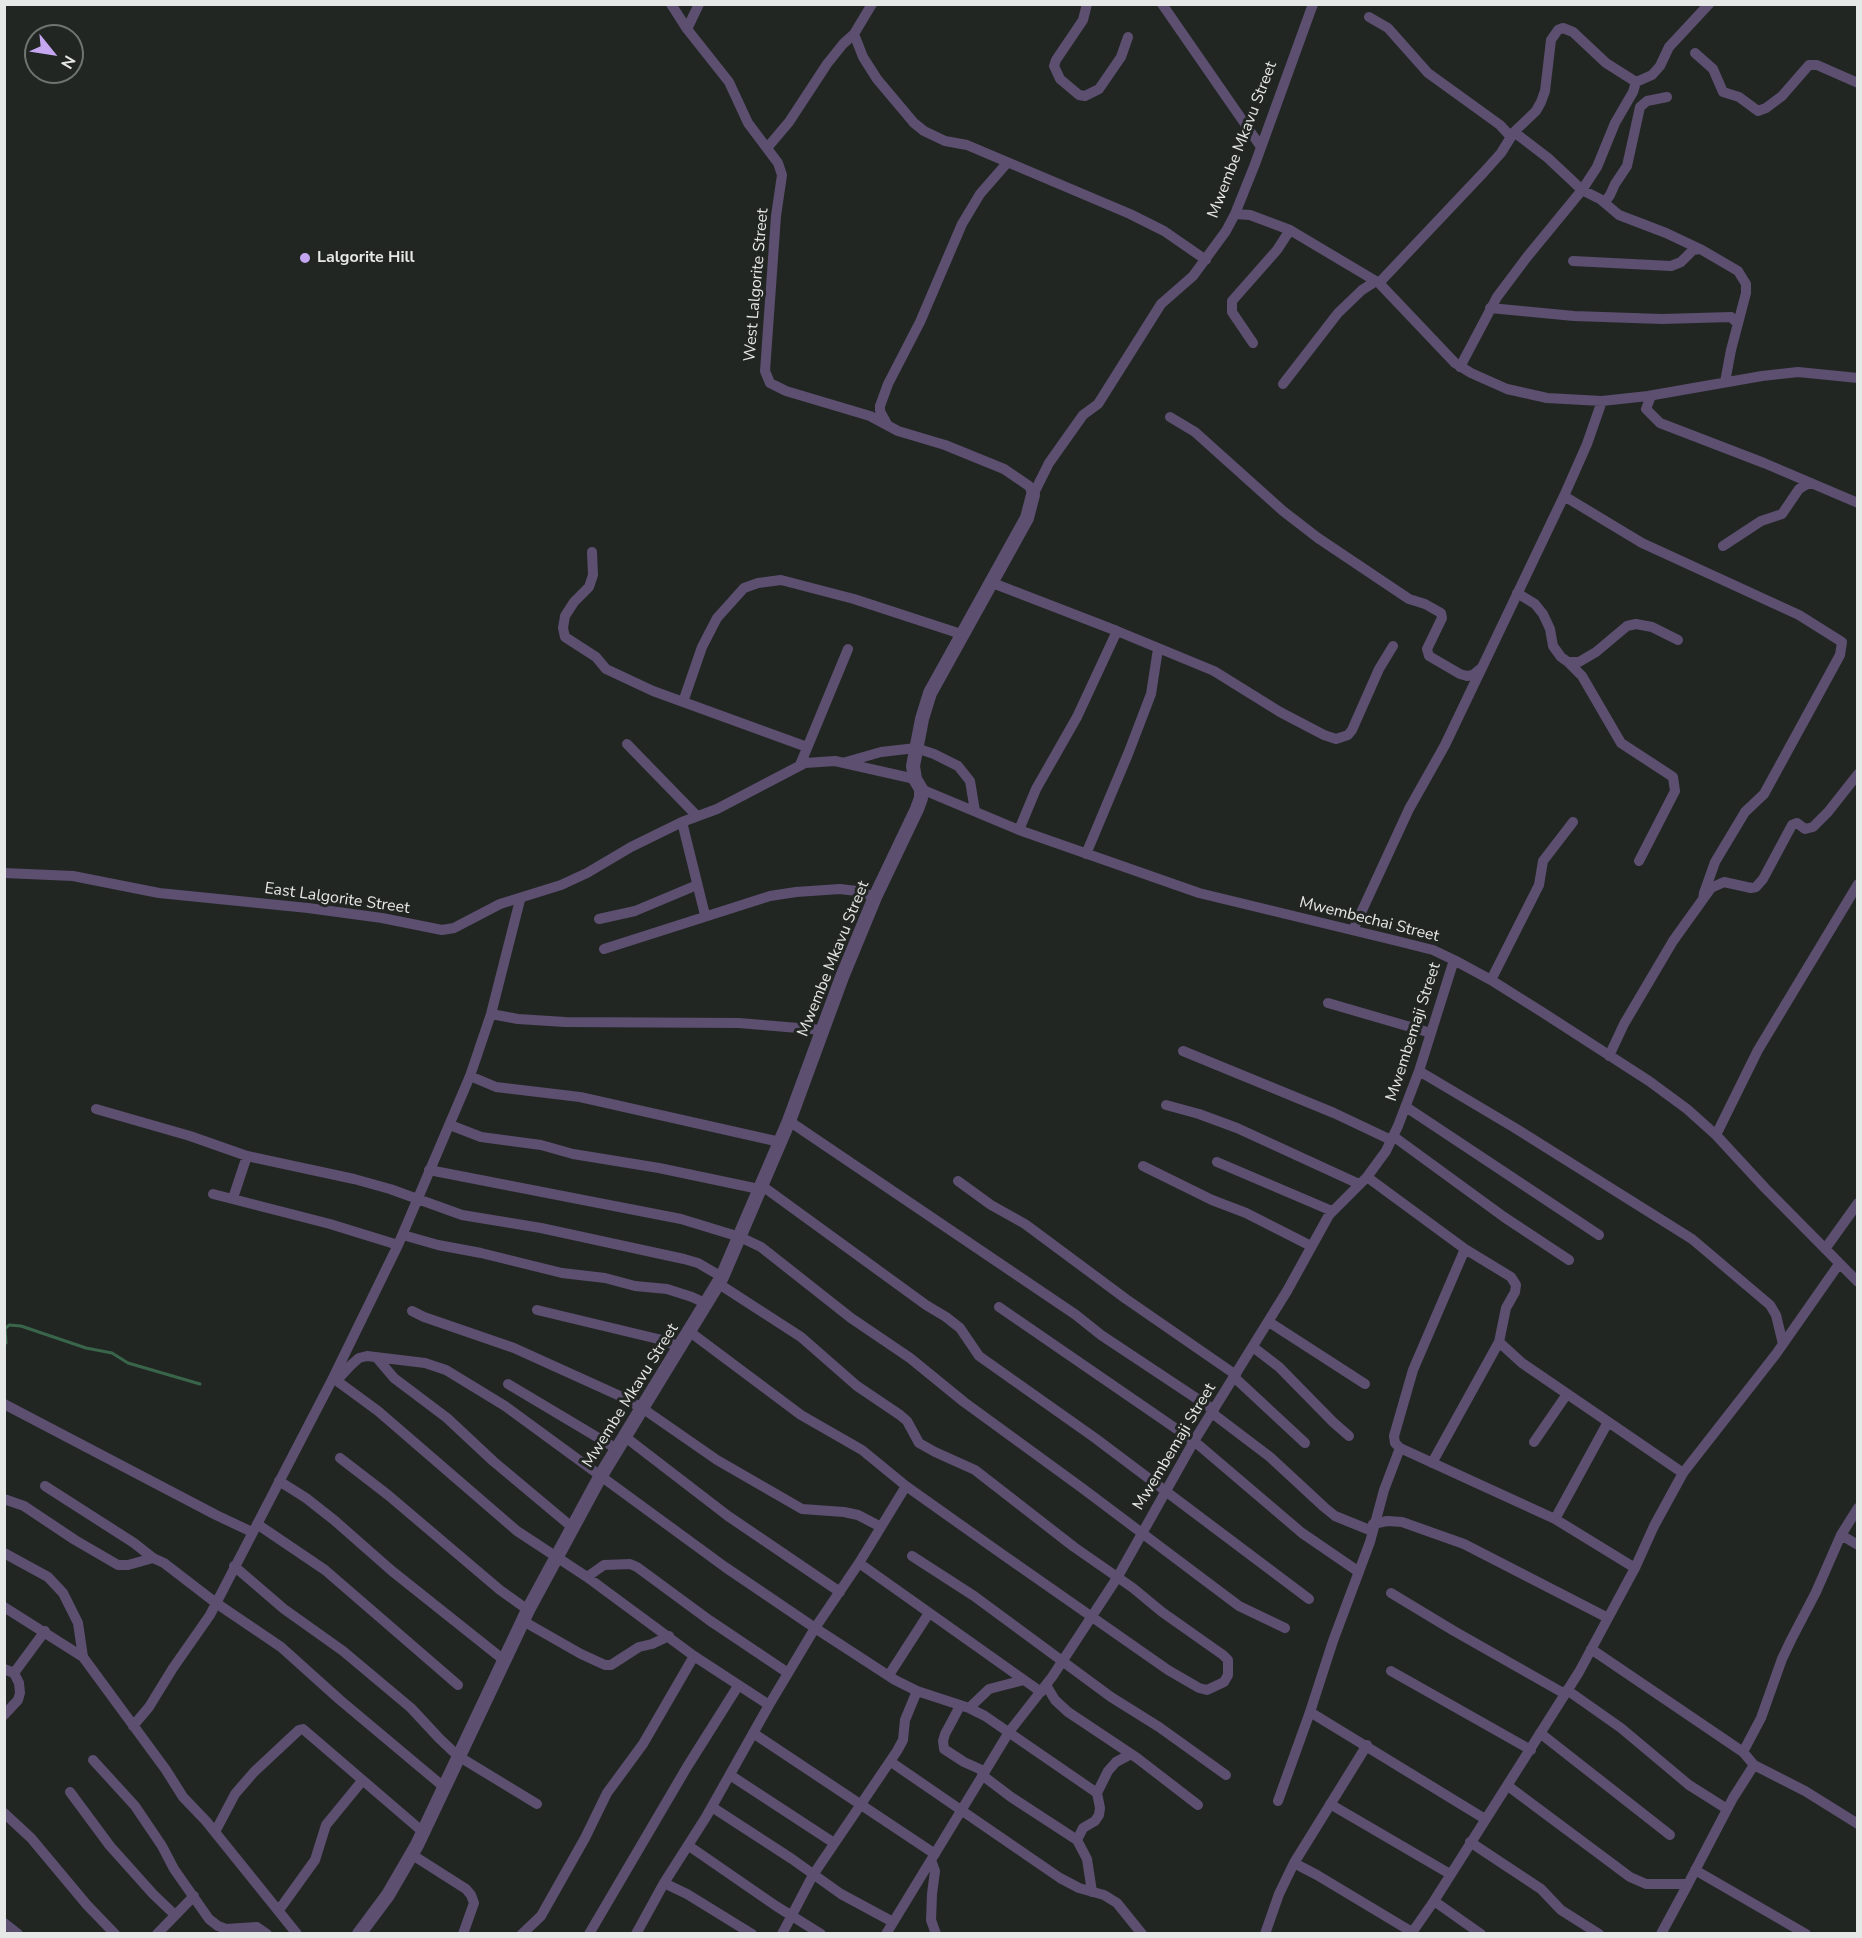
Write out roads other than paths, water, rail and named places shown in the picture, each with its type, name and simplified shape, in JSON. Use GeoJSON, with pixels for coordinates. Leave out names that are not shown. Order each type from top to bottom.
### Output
{"type":"FeatureCollection","features":[{"type":"Feature","properties":{"kind":"street","name":"West Lalgorite Street"},"geometry":{"type":"LineString","coordinates":[[670,4],[729,82],[748,123],[778,163],[782,175],[776,216],[765,371],[770,383],[786,391],[863,414],[898,431],[1004,469],[1029,486],[1033,495]]}},
{"type":"Feature","properties":{"kind":"street"},"geometry":{"type":"LineString","coordinates":[[687,29],[699,4]]}},
{"type":"Feature","properties":{"kind":"street"},"geometry":{"type":"LineString","coordinates":[[767,148],[789,122],[827,64],[854,34],[872,4]]}},
{"type":"Feature","properties":{"kind":"street"},"geometry":{"type":"LineString","coordinates":[[1087,4],[1083,20],[1054,66],[1060,79],[1079,95],[1086,96],[1100,89],[1121,57],[1128,37]]}},
{"type":"Feature","properties":{"kind":"street"},"geometry":{"type":"LineString","coordinates":[[1162,4],[1261,147]]}},
{"type":"Feature","properties":{"kind":"street","name":"Mwembe Mkavu Street"},"geometry":{"type":"LineString","coordinates":[[359,1934],[388,1895],[423,1832],[526,1616],[600,1477],[721,1280],[789,1121],[822,1030],[875,897],[921,798],[913,766],[922,719],[930,693],[1027,518],[1033,495],[1049,463],[1083,415],[1098,404],[1161,304],[1193,276],[1235,214],[1313,4]]}},
{"type":"Feature","properties":{"kind":"street"},"geometry":{"type":"LineString","coordinates":[[1460,367],[1490,308],[1527,257],[1582,190],[1597,167],[1615,123],[1633,92],[1636,82],[1652,75],[1660,66],[1669,47],[1704,6]]}},
{"type":"Feature","properties":{"kind":"street"},"geometry":{"type":"LineString","coordinates":[[1369,17],[1388,28],[1428,72],[1548,158],[1582,190],[1605,202],[1619,215],[1700,249],[1743,276],[1746,293],[1725,382]]}},
{"type":"Feature","properties":{"kind":"street"},"geometry":{"type":"LineString","coordinates":[[1283,384],[1338,313],[1362,290],[1378,282],[1484,172],[1501,153],[1512,134],[1536,111],[1545,91],[1551,40],[1558,30],[1563,28],[1573,32],[1606,63],[1636,82]]}},
{"type":"Feature","properties":{"kind":"street"},"geometry":{"type":"LineString","coordinates":[[854,34],[863,57],[877,79],[914,123],[934,137],[967,144],[1150,223],[1206,260]]}},
{"type":"Feature","properties":{"kind":"street"},"geometry":{"type":"LineString","coordinates":[[1695,53],[1713,69],[1723,92],[1739,97],[1758,111],[1782,96],[1809,65],[1817,64],[1857,83]]}},
{"type":"Feature","properties":{"kind":"street"},"geometry":{"type":"LineString","coordinates":[[1605,202],[1627,166],[1640,107],[1647,101],[1667,97]]}},
{"type":"Feature","properties":{"kind":"street"},"geometry":{"type":"LineString","coordinates":[[887,424],[880,411],[880,401],[920,321],[962,224],[980,194],[1007,163]]}},
{"type":"Feature","properties":{"kind":"street"},"geometry":{"type":"LineString","coordinates":[[1235,214],[1250,215],[1290,230],[1378,282],[1460,367],[1493,383],[1529,394],[1556,399],[1602,401],[1651,396],[1725,382],[1798,372],[1857,378]]}},
{"type":"Feature","properties":{"kind":"street"},"geometry":{"type":"LineString","coordinates":[[1254,343],[1232,312],[1233,301],[1277,250],[1290,230]]}},
{"type":"Feature","properties":{"kind":"street"},"geometry":{"type":"LineString","coordinates":[[1573,261],[1671,266],[1681,262],[1693,250],[1700,249]]}},
{"type":"Feature","properties":{"kind":"street"},"geometry":{"type":"LineString","coordinates":[[1490,308],[1574,316],[1662,319],[1731,317],[1738,324]]}},
{"type":"Feature","properties":{"kind":"street"},"geometry":{"type":"LineString","coordinates":[[1651,396],[1646,409],[1660,423],[1857,503]]}},
{"type":"Feature","properties":{"kind":"street"},"geometry":{"type":"LineString","coordinates":[[1353,930],[1409,809],[1445,745],[1564,496],[1587,444],[1602,401]]}},
{"type":"Feature","properties":{"kind":"street"},"geometry":{"type":"LineString","coordinates":[[1170,417],[1195,432],[1283,511],[1318,538],[1400,593],[1441,613],[1442,618],[1427,649],[1429,656],[1460,674],[1473,675],[1480,669]]}},
{"type":"Feature","properties":{"kind":"street"},"geometry":{"type":"LineString","coordinates":[[1723,546],[1761,521],[1782,514],[1799,489],[1809,483]]}},
{"type":"Feature","properties":{"kind":"street"},"geometry":{"type":"LineString","coordinates":[[1564,496],[1642,543],[1800,615],[1842,642],[1840,655],[1764,794],[1745,812],[1715,862],[1703,899]]}},
{"type":"Feature","properties":{"kind":"street"},"geometry":{"type":"LineString","coordinates":[[592,552],[593,575],[589,587],[574,602],[565,616],[563,628],[565,637],[596,657],[606,669],[652,691],[807,747]]}},
{"type":"Feature","properties":{"kind":"street"},"geometry":{"type":"LineString","coordinates":[[682,702],[702,647],[717,618],[744,588],[759,583],[781,580],[854,599],[961,634]]}},
{"type":"Feature","properties":{"kind":"street"},"geometry":{"type":"LineString","coordinates":[[990,582],[1214,671],[1280,712],[1336,739],[1348,735],[1352,730],[1379,669],[1393,646]]}},
{"type":"Feature","properties":{"kind":"street"},"geometry":{"type":"LineString","coordinates":[[1517,593],[1535,604],[1543,614],[1550,628],[1553,646],[1561,657],[1582,676],[1622,743],[1673,777],[1675,791],[1639,861]]}},
{"type":"Feature","properties":{"kind":"street"},"geometry":{"type":"LineString","coordinates":[[1568,662],[1579,662],[1596,652],[1627,626],[1636,624],[1652,627],[1678,640]]}},
{"type":"Feature","properties":{"kind":"street"},"geometry":{"type":"LineString","coordinates":[[1019,830],[1036,789],[1077,717],[1118,631]]}},
{"type":"Feature","properties":{"kind":"street"},"geometry":{"type":"LineString","coordinates":[[800,765],[848,649]]}},
{"type":"Feature","properties":{"kind":"street"},"geometry":{"type":"LineString","coordinates":[[1086,854],[1151,694],[1158,649]]}},
{"type":"Feature","properties":{"kind":"street"},"geometry":{"type":"LineString","coordinates":[[627,744],[697,816]]}},
{"type":"Feature","properties":{"kind":"street"},"geometry":{"type":"LineString","coordinates":[[842,762],[881,752],[916,748],[934,754],[958,766],[970,781],[975,812]]}},
{"type":"Feature","properties":{"kind":"street","name":"East Lalgorite Street"},"geometry":{"type":"LineString","coordinates":[[4,873],[54,874],[159,893],[382,918],[434,930],[454,928],[500,904],[520,900],[561,885],[587,873],[631,847],[682,822],[717,809],[800,765],[817,761],[842,762],[918,784]]}},
{"type":"Feature","properties":{"kind":"street"},"geometry":{"type":"LineString","coordinates":[[1609,1056],[1624,1024],[1673,941],[1711,888],[1724,882],[1756,887],[1763,879],[1794,824],[1804,829],[1813,827],[1828,813],[1857,774]]}},
{"type":"Feature","properties":{"kind":"street","name":"Mwembechai Street"},"geometry":{"type":"LineString","coordinates":[[918,784],[975,812],[1019,830],[1199,893],[1433,950],[1454,960],[1491,980],[1673,1098],[1716,1135],[1857,1282]]}},
{"type":"Feature","properties":{"kind":"street"},"geometry":{"type":"LineString","coordinates":[[682,822],[705,915]]}},
{"type":"Feature","properties":{"kind":"street"},"geometry":{"type":"LineString","coordinates":[[1491,980],[1539,885],[1543,861],[1573,822]]}},
{"type":"Feature","properties":{"kind":"street"},"geometry":{"type":"LineString","coordinates":[[1716,1135],[1758,1050],[1857,884]]}},
{"type":"Feature","properties":{"kind":"street"},"geometry":{"type":"LineString","coordinates":[[599,919],[635,911],[697,885]]}},
{"type":"Feature","properties":{"kind":"street"},"geometry":{"type":"LineString","coordinates":[[604,949],[770,896],[840,889],[857,891],[875,897]]}},
{"type":"Feature","properties":{"kind":"street"},"geometry":{"type":"LineString","coordinates":[[133,1726],[149,1707],[210,1615],[335,1379],[400,1240],[470,1076],[491,1014],[520,900]]}},
{"type":"Feature","properties":{"kind":"street","name":"Mwembemaji Street"},"geometry":{"type":"LineString","coordinates":[[886,1934],[1009,1732],[1044,1688],[1117,1578],[1194,1441],[1269,1322],[1332,1211],[1363,1180],[1392,1138],[1419,1071],[1454,960]]}},
{"type":"Feature","properties":{"kind":"street"},"geometry":{"type":"LineString","coordinates":[[1328,1003],[1431,1033]]}},
{"type":"Feature","properties":{"kind":"street"},"geometry":{"type":"LineString","coordinates":[[491,1014],[518,1019],[565,1022],[739,1023],[822,1030]]}},
{"type":"Feature","properties":{"kind":"street"},"geometry":{"type":"LineString","coordinates":[[1183,1051],[1392,1138],[1569,1260]]}},
{"type":"Feature","properties":{"kind":"street"},"geometry":{"type":"LineString","coordinates":[[1419,1071],[1692,1239],[1770,1305],[1776,1315],[1783,1344]]}},
{"type":"Feature","properties":{"kind":"street"},"geometry":{"type":"LineString","coordinates":[[470,1076],[496,1088],[580,1097],[780,1142]]}},
{"type":"Feature","properties":{"kind":"street"},"geometry":{"type":"LineString","coordinates":[[1166,1105],[1237,1128],[1363,1180],[1514,1281],[1515,1292],[1506,1308],[1499,1342],[1432,1463]]}},
{"type":"Feature","properties":{"kind":"street"},"geometry":{"type":"LineString","coordinates":[[1406,1107],[1599,1235]]}},
{"type":"Feature","properties":{"kind":"street"},"geometry":{"type":"LineString","coordinates":[[96,1109],[190,1136],[248,1156],[390,1189],[462,1215],[541,1228],[698,1263],[801,1337],[857,1386],[900,1415],[907,1421],[919,1443],[975,1470],[1074,1547],[1223,1655],[1228,1660],[1228,1675],[1224,1682],[1207,1690],[1199,1689],[1168,1670],[906,1486],[862,1450],[801,1415],[690,1332]]}},
{"type":"Feature","properties":{"kind":"street"},"geometry":{"type":"LineString","coordinates":[[789,1121],[1076,1315],[1101,1335],[1213,1411],[1270,1457],[1335,1516],[1372,1527],[1387,1521],[1402,1522],[1464,1544],[1608,1618]]}},
{"type":"Feature","properties":{"kind":"street"},"geometry":{"type":"LineString","coordinates":[[450,1125],[481,1137],[541,1145],[573,1154],[760,1187],[946,1317],[960,1329],[979,1356],[1166,1490],[1309,1599]]}},
{"type":"Feature","properties":{"kind":"street"},"geometry":{"type":"LineString","coordinates":[[233,1198],[248,1156]]}},
{"type":"Feature","properties":{"kind":"street"},"geometry":{"type":"LineString","coordinates":[[1217,1162],[1332,1211]]}},
{"type":"Feature","properties":{"kind":"street"},"geometry":{"type":"LineString","coordinates":[[1143,1166],[1212,1200],[1246,1213],[1311,1246]]}},
{"type":"Feature","properties":{"kind":"street"},"geometry":{"type":"LineString","coordinates":[[429,1170],[681,1219],[740,1237],[761,1248],[851,1318],[910,1358],[964,1402],[1239,1606],[1285,1628]]}},
{"type":"Feature","properties":{"kind":"street"},"geometry":{"type":"LineString","coordinates":[[958,1181],[991,1205],[1025,1224],[1235,1376],[1305,1443]]}},
{"type":"Feature","properties":{"kind":"street"},"geometry":{"type":"LineString","coordinates":[[213,1194],[400,1240],[481,1253],[562,1273],[605,1278],[635,1286],[667,1289],[707,1304]]}},
{"type":"Feature","properties":{"kind":"street"},"geometry":{"type":"LineString","coordinates":[[1825,1249],[1857,1203]]}},
{"type":"Feature","properties":{"kind":"street"},"geometry":{"type":"LineString","coordinates":[[1465,1249],[1413,1370],[1394,1436],[1395,1443],[1400,1449],[1555,1519],[1635,1568]]}},
{"type":"Feature","properties":{"kind":"street"},"geometry":{"type":"LineString","coordinates":[[1294,1863],[1411,1933],[1508,1786],[1566,1692],[1635,1568],[1654,1526],[1683,1473],[1783,1344],[1839,1264]]}},
{"type":"Feature","properties":{"kind":"street"},"geometry":{"type":"LineString","coordinates":[[999,1307],[1194,1441],[1302,1533],[1359,1572]]}},
{"type":"Feature","properties":{"kind":"street"},"geometry":{"type":"LineString","coordinates":[[537,1310],[658,1339],[681,1347]]}},
{"type":"Feature","properties":{"kind":"street"},"geometry":{"type":"LineString","coordinates":[[412,1311],[546,1362],[642,1408],[717,1460],[802,1509],[858,1515],[880,1527]]}},
{"type":"Feature","properties":{"kind":"street"},"geometry":{"type":"LineString","coordinates":[[1269,1322],[1365,1384]]}},
{"type":"Feature","properties":{"kind":"street"},"geometry":{"type":"LineString","coordinates":[[1499,1342],[1522,1363],[1683,1473]]}},
{"type":"Feature","properties":{"kind":"street"},"geometry":{"type":"LineString","coordinates":[[1253,1347],[1279,1367],[1349,1436]]}},
{"type":"Feature","properties":{"kind":"street"},"geometry":{"type":"LineString","coordinates":[[335,1379],[359,1358],[367,1356],[425,1363],[446,1370],[505,1406],[725,1567],[815,1628],[889,1676],[917,1691],[964,1707],[1009,1732],[1097,1793]]}},
{"type":"Feature","properties":{"kind":"street"},"geometry":{"type":"LineString","coordinates":[[377,1358],[394,1378],[447,1418],[493,1461],[573,1528]]}},
{"type":"Feature","properties":{"kind":"street"},"geometry":{"type":"LineString","coordinates":[[335,1379],[378,1411],[517,1531],[587,1577],[694,1656],[769,1705]]}},
{"type":"Feature","properties":{"kind":"street"},"geometry":{"type":"LineString","coordinates":[[508,1384],[620,1442],[840,1592]]}},
{"type":"Feature","properties":{"kind":"street"},"geometry":{"type":"LineString","coordinates":[[1534,1442],[1568,1394]]}},
{"type":"Feature","properties":{"kind":"street"},"geometry":{"type":"LineString","coordinates":[[4,1404],[94,1452],[255,1528],[325,1570],[458,1685]]}},
{"type":"Feature","properties":{"kind":"street"},"geometry":{"type":"LineString","coordinates":[[1555,1519],[1608,1422]]}},
{"type":"Feature","properties":{"kind":"street"},"geometry":{"type":"LineString","coordinates":[[1278,1801],[1400,1449]]}},
{"type":"Feature","properties":{"kind":"street"},"geometry":{"type":"LineString","coordinates":[[340,1458],[388,1495],[500,1590],[526,1616],[581,1654],[605,1665],[611,1665],[639,1647],[669,1636]]}},
{"type":"Feature","properties":{"kind":"street"},"geometry":{"type":"LineString","coordinates":[[279,1481],[334,1520],[392,1571],[505,1661]]}},
{"type":"Feature","properties":{"kind":"street"},"geometry":{"type":"LineString","coordinates":[[45,1486],[173,1570],[216,1603],[281,1647],[445,1788]]}},
{"type":"Feature","properties":{"kind":"street"},"geometry":{"type":"LineString","coordinates":[[636,1934],[815,1628],[859,1563],[906,1486]]}},
{"type":"Feature","properties":{"kind":"street"},"geometry":{"type":"LineString","coordinates":[[4,1499],[24,1506],[75,1540],[118,1564],[128,1565],[153,1558]]}},
{"type":"Feature","properties":{"kind":"street"},"geometry":{"type":"LineString","coordinates":[[1743,1752],[1761,1718],[1782,1659],[1816,1592],[1841,1535],[1857,1508]]}},
{"type":"Feature","properties":{"kind":"street"},"geometry":{"type":"LineString","coordinates":[[1841,1535],[1857,1545]]}},
{"type":"Feature","properties":{"kind":"street"},"geometry":{"type":"LineString","coordinates":[[4,1553],[48,1577],[63,1593],[78,1623],[83,1658]]}},
{"type":"Feature","properties":{"kind":"street"},"geometry":{"type":"LineString","coordinates":[[912,1556],[974,1596],[1111,1697],[1159,1727],[1226,1775]]}},
{"type":"Feature","properties":{"kind":"street"},"geometry":{"type":"LineString","coordinates":[[859,1563],[1024,1680],[1044,1688],[1068,1712],[1131,1754],[1198,1805]]}},
{"type":"Feature","properties":{"kind":"street"},"geometry":{"type":"LineString","coordinates":[[587,1577],[604,1565],[630,1564],[638,1567],[709,1620],[788,1673]]}},
{"type":"Feature","properties":{"kind":"street"},"geometry":{"type":"LineString","coordinates":[[234,1566],[284,1609],[343,1651],[411,1708],[458,1756],[537,1804]]}},
{"type":"Feature","properties":{"kind":"street"},"geometry":{"type":"LineString","coordinates":[[1391,1593],[1454,1631],[1566,1692],[1622,1728],[1689,1785],[1727,1809]]}},
{"type":"Feature","properties":{"kind":"street"},"geometry":{"type":"LineString","coordinates":[[4,1607],[45,1631],[83,1658],[166,1770],[183,1797],[215,1832],[297,1934]]}},
{"type":"Feature","properties":{"kind":"street"},"geometry":{"type":"LineString","coordinates":[[889,1676],[929,1613]]}},
{"type":"Feature","properties":{"kind":"street"},"geometry":{"type":"LineString","coordinates":[[4,1715],[18,1700],[19,1683],[9,1671],[45,1631]]}},
{"type":"Feature","properties":{"kind":"street"},"geometry":{"type":"LineString","coordinates":[[1591,1649],[1743,1752],[1754,1765],[1805,1791],[1857,1824]]}},
{"type":"Feature","properties":{"kind":"street"},"geometry":{"type":"LineString","coordinates":[[522,1934],[541,1916],[608,1793],[643,1744],[694,1656]]}},
{"type":"Feature","properties":{"kind":"street"},"geometry":{"type":"LineString","coordinates":[[1391,1671],[1531,1750]]}},
{"type":"Feature","properties":{"kind":"street"},"geometry":{"type":"LineString","coordinates":[[1024,1680],[989,1689],[964,1707],[945,1734],[944,1749],[983,1773],[1011,1797],[1077,1840],[1087,1859],[1092,1892]]}},
{"type":"Feature","properties":{"kind":"street"},"geometry":{"type":"LineString","coordinates":[[589,1934],[687,1767],[738,1686]]}},
{"type":"Feature","properties":{"kind":"street"},"geometry":{"type":"LineString","coordinates":[[782,1934],[813,1875],[891,1762],[903,1740],[906,1720],[917,1691]]}},
{"type":"Feature","properties":{"kind":"street"},"geometry":{"type":"LineString","coordinates":[[1310,1712],[1485,1819]]}},
{"type":"Feature","properties":{"kind":"street"},"geometry":{"type":"LineString","coordinates":[[215,1832],[236,1794],[254,1772],[299,1730],[306,1731],[423,1832]]}},
{"type":"Feature","properties":{"kind":"street"},"geometry":{"type":"LineString","coordinates":[[753,1733],[861,1803],[933,1857],[935,1871],[931,1920],[936,1934]]}},
{"type":"Feature","properties":{"kind":"street"},"geometry":{"type":"LineString","coordinates":[[1540,1733],[1670,1835]]}},
{"type":"Feature","properties":{"kind":"street"},"geometry":{"type":"LineString","coordinates":[[1265,1934],[1279,1894],[1294,1863],[1367,1746]]}},
{"type":"Feature","properties":{"kind":"street"},"geometry":{"type":"LineString","coordinates":[[1077,1840],[1083,1828],[1100,1815],[1097,1793],[1108,1771],[1116,1762],[1131,1754]]}},
{"type":"Feature","properties":{"kind":"street"},"geometry":{"type":"LineString","coordinates":[[93,1760],[135,1806],[162,1846],[174,1869],[209,1919],[226,1929],[257,1927],[267,1934]]}},
{"type":"Feature","properties":{"kind":"street"},"geometry":{"type":"LineString","coordinates":[[891,1762],[1060,1878],[1104,1895],[1117,1903],[1142,1934]]}},
{"type":"Feature","properties":{"kind":"street"},"geometry":{"type":"LineString","coordinates":[[1661,1934],[1727,1809],[1754,1765]]}},
{"type":"Feature","properties":{"kind":"street"},"geometry":{"type":"LineString","coordinates":[[730,1775],[834,1843]]}},
{"type":"Feature","properties":{"kind":"street"},"geometry":{"type":"LineString","coordinates":[[279,1910],[315,1860],[326,1825],[362,1781]]}},
{"type":"Feature","properties":{"kind":"street"},"geometry":{"type":"LineString","coordinates":[[1508,1786],[1630,1876],[1646,1884],[1688,1884]]}},
{"type":"Feature","properties":{"kind":"street"},"geometry":{"type":"LineString","coordinates":[[70,1792],[110,1846],[175,1915]]}},
{"type":"Feature","properties":{"kind":"street"},"geometry":{"type":"LineString","coordinates":[[1330,1804],[1450,1875]]}},
{"type":"Feature","properties":{"kind":"street"},"geometry":{"type":"LineString","coordinates":[[712,1807],[792,1858],[841,1894],[893,1922]]}},
{"type":"Feature","properties":{"kind":"street"},"geometry":{"type":"LineString","coordinates":[[4,1813],[31,1838],[87,1905],[115,1934]]}},
{"type":"Feature","properties":{"kind":"street"},"geometry":{"type":"LineString","coordinates":[[1470,1842],[1541,1889],[1560,1910],[1599,1934]]}},
{"type":"Feature","properties":{"kind":"street"},"geometry":{"type":"LineString","coordinates":[[689,1846],[821,1934]]}},
{"type":"Feature","properties":{"kind":"street"},"geometry":{"type":"LineString","coordinates":[[411,1854],[471,1894],[474,1903],[463,1934]]}},
{"type":"Feature","properties":{"kind":"street"},"geometry":{"type":"LineString","coordinates":[[1695,1870],[1803,1933]]}},
{"type":"Feature","properties":{"kind":"street"},"geometry":{"type":"LineString","coordinates":[[664,1883],[687,1894],[752,1934]]}},
{"type":"Feature","properties":{"kind":"street"},"geometry":{"type":"LineString","coordinates":[[157,1934],[194,1896]]}},
{"type":"Feature","properties":{"kind":"street"},"geometry":{"type":"LineString","coordinates":[[1434,1901],[1481,1934]]}},
{"type":"Feature","properties":{"kind":"street"},"geometry":{"type":"LineString","coordinates":[[4,1923],[18,1934]]}},
{"type":"Feature","properties":{"kind":"waterway"},"geometry":{"type":"LineString","coordinates":[[4,1344],[6,1343],[5,1329],[9,1325],[21,1326],[86,1348],[112,1353],[128,1363],[200,1384]]}},
{"type":"Feature","properties":{"kind":"place","name":"Lalgorite Hill"},"geometry":{"type":"Point","coordinates":[305,258]}}]}
